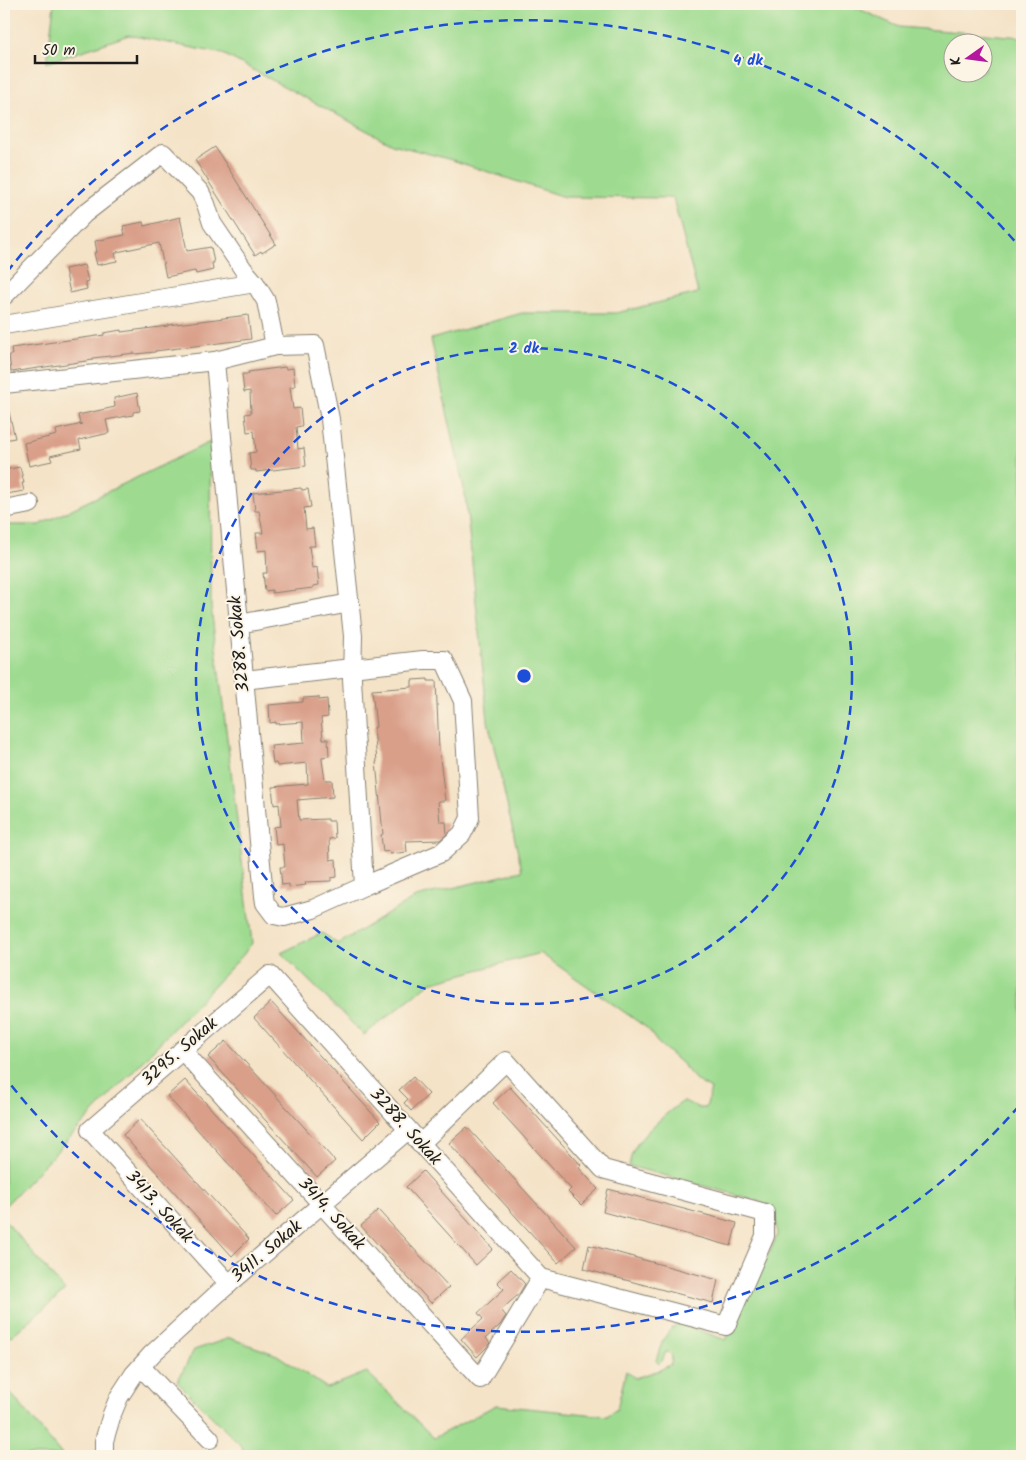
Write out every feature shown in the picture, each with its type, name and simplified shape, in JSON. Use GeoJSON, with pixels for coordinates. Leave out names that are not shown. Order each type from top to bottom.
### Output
{"type":"FeatureCollection","features":[{"type":"Feature","properties":{"kind":"street"},"geometry":{"type":"LineString","coordinates":[[4,296],[84,214],[163,153],[200,192],[212,223],[266,301],[275,346]]}},
{"type":"Feature","properties":{"kind":"street"},"geometry":{"type":"LineString","coordinates":[[4,325],[255,283]]}},
{"type":"Feature","properties":{"kind":"street"},"geometry":{"type":"LineString","coordinates":[[4,384],[215,360],[275,346],[315,345],[330,419],[353,636],[352,668],[352,679],[364,886],[441,853],[462,834],[470,818],[463,701],[444,660],[423,660],[352,668],[244,680]]}},
{"type":"Feature","properties":{"kind":"street","name":"3288. Sokak"},"geometry":{"type":"LineString","coordinates":[[215,360],[265,903],[274,915],[284,917],[313,909],[364,886]]}},
{"type":"Feature","properties":{"kind":"street"},"geometry":{"type":"LineString","coordinates":[[4,509],[30,504]]}},
{"type":"Feature","properties":{"kind":"street"},"geometry":{"type":"LineString","coordinates":[[238,624],[350,603]]}},
{"type":"Feature","properties":{"kind":"street","name":"3288. Sokak"},"geometry":{"type":"LineString","coordinates":[[270,975],[541,1278]]}},
{"type":"Feature","properties":{"kind":"street","name":"3295. Sokak"},"geometry":{"type":"LineString","coordinates":[[90,1130],[270,975]]}},
{"type":"Feature","properties":{"kind":"street","name":"3414. Sokak"},"geometry":{"type":"LineString","coordinates":[[182,1050],[480,1379],[541,1278]]}},
{"type":"Feature","properties":{"kind":"street"},"geometry":{"type":"LineString","coordinates":[[420,1144],[506,1061],[602,1169],[765,1212],[765,1236],[726,1326],[541,1278]]}},
{"type":"Feature","properties":{"kind":"street","name":"3413. Sokak"},"geometry":{"type":"LineString","coordinates":[[90,1130],[222,1290]]}},
{"type":"Feature","properties":{"kind":"street","name":"3411. Sokak"},"geometry":{"type":"LineString","coordinates":[[104,1456],[104,1441],[119,1397],[140,1367],[152,1354],[222,1290],[408,1130]]}},
{"type":"Feature","properties":{"kind":"street"},"geometry":{"type":"LineString","coordinates":[[140,1367],[210,1439]]}},
{"type":"Feature","properties":{"kind":"green space"},"geometry":{"type":"Polygon","coordinates":[[[54,4],[848,4],[899,27],[960,32],[944,32],[944,82],[994,82],[994,35],[1022,37],[1022,1456],[246,1456],[240,1445],[177,1382],[194,1350],[230,1338],[277,1355],[327,1388],[367,1372],[434,1438],[496,1405],[607,1416],[617,1409],[626,1371],[635,1378],[660,1370],[671,1364],[672,1356],[668,1352],[666,1352],[659,1364],[656,1361],[666,1335],[679,1323],[726,1340],[777,1236],[776,1222],[772,1212],[759,1202],[629,1166],[636,1145],[656,1124],[684,1101],[699,1108],[706,1108],[711,1089],[697,1081],[680,1062],[657,1042],[647,1028],[540,953],[430,983],[364,1035],[281,953],[322,933],[338,944],[416,897],[522,871],[488,721],[465,493],[431,339],[522,313],[616,313],[698,293],[673,198],[564,197],[452,160],[392,144],[223,54],[129,35],[47,63],[54,4]]]}},
{"type":"Feature","properties":{"kind":"green space"},"geometry":{"type":"Polygon","coordinates":[[[210,442],[211,607],[252,943],[243,955],[4,1207],[4,525],[39,525],[210,442]]]}},
{"type":"Feature","properties":{"kind":"green space"},"geometry":{"type":"Polygon","coordinates":[[[4,1219],[65,1291],[4,1342],[4,1219]]]}},
{"type":"Feature","properties":{"kind":"green space"},"geometry":{"type":"Polygon","coordinates":[[[4,1385],[63,1456],[4,1456],[4,1385]]]}},
{"type":"Feature","properties":{"kind":"building"},"geometry":{"type":"Polygon","coordinates":[[[215,147],[276,244],[262,253],[261,251],[255,255],[195,160],[215,147]]]}},
{"type":"Feature","properties":{"kind":"building"},"geometry":{"type":"Polygon","coordinates":[[[180,217],[187,251],[211,247],[214,263],[212,263],[213,270],[196,274],[195,271],[166,277],[159,243],[117,252],[115,253],[117,261],[97,265],[94,253],[97,252],[95,241],[125,235],[123,226],[143,222],[144,226],[180,217]]]}},
{"type":"Feature","properties":{"kind":"building"},"geometry":{"type":"Polygon","coordinates":[[[84,265],[88,281],[85,282],[87,289],[70,293],[65,269],[84,265]]]}},
{"type":"Feature","properties":{"kind":"building"},"geometry":{"type":"Polygon","coordinates":[[[248,315],[251,339],[93,358],[93,360],[11,372],[9,355],[12,355],[11,348],[104,335],[104,333],[121,330],[121,332],[248,315]]]}},
{"type":"Feature","properties":{"kind":"building"},"geometry":{"type":"Polygon","coordinates":[[[285,367],[286,369],[293,368],[295,386],[290,387],[293,409],[300,408],[302,426],[296,427],[298,449],[304,448],[306,466],[256,472],[256,470],[251,470],[249,453],[256,452],[254,431],[247,432],[245,414],[251,413],[250,391],[244,392],[242,374],[285,367]]]}},
{"type":"Feature","properties":{"kind":"building"},"geometry":{"type":"Polygon","coordinates":[[[137,393],[140,411],[133,412],[133,415],[106,420],[109,433],[79,440],[81,449],[50,456],[52,461],[29,466],[24,443],[57,435],[56,430],[82,424],[80,424],[78,415],[115,407],[114,398],[137,393]]]}},
{"type":"Feature","properties":{"kind":"building"},"geometry":{"type":"Polygon","coordinates":[[[4,408],[8,408],[15,438],[4,440],[4,408]]]}},
{"type":"Feature","properties":{"kind":"building"},"geometry":{"type":"Polygon","coordinates":[[[20,467],[24,491],[6,494],[4,470],[20,467]]]}},
{"type":"Feature","properties":{"kind":"building"},"geometry":{"type":"Polygon","coordinates":[[[301,488],[302,490],[308,489],[311,507],[304,508],[306,529],[313,528],[315,546],[309,546],[312,568],[317,567],[319,585],[313,586],[313,588],[272,593],[272,590],[265,591],[263,573],[267,573],[266,550],[258,551],[256,533],[263,533],[259,511],[255,511],[253,493],[301,488]]]}},
{"type":"Feature","properties":{"kind":"building"},"geometry":{"type":"Polygon","coordinates":[[[428,679],[428,681],[436,681],[439,749],[445,801],[438,801],[440,822],[446,822],[447,834],[440,840],[406,841],[407,852],[390,854],[390,851],[383,852],[381,835],[383,834],[372,690],[412,687],[412,680],[428,679]]]}},
{"type":"Feature","properties":{"kind":"building"},"geometry":{"type":"Polygon","coordinates":[[[319,697],[319,700],[327,699],[328,717],[321,718],[323,739],[328,739],[329,756],[322,757],[322,760],[325,780],[332,780],[333,797],[297,800],[299,820],[328,819],[328,821],[334,821],[335,838],[329,839],[330,860],[336,859],[337,877],[331,878],[331,881],[305,882],[306,885],[289,887],[289,884],[282,885],[280,867],[285,867],[283,844],[276,845],[274,827],[281,826],[279,804],[274,805],[272,787],[308,784],[307,763],[277,766],[276,763],[273,764],[271,746],[304,743],[303,722],[270,723],[269,705],[303,702],[303,698],[319,697]]]}},
{"type":"Feature","properties":{"kind":"building"},"geometry":{"type":"Polygon","coordinates":[[[271,1002],[380,1122],[363,1139],[254,1018],[271,1002]]]}},
{"type":"Feature","properties":{"kind":"building"},"geometry":{"type":"Polygon","coordinates":[[[226,1041],[335,1161],[317,1177],[208,1057],[226,1041]]]}},
{"type":"Feature","properties":{"kind":"building"},"geometry":{"type":"Polygon","coordinates":[[[413,1077],[429,1094],[411,1111],[404,1103],[408,1099],[399,1090],[413,1077]]]}},
{"type":"Feature","properties":{"kind":"building"},"geometry":{"type":"Polygon","coordinates":[[[185,1080],[294,1200],[276,1216],[167,1096],[185,1080]]]}},
{"type":"Feature","properties":{"kind":"building"},"geometry":{"type":"Polygon","coordinates":[[[510,1087],[581,1165],[579,1168],[598,1189],[581,1205],[568,1192],[571,1189],[493,1103],[510,1087]]]}},
{"type":"Feature","properties":{"kind":"building"},"geometry":{"type":"Polygon","coordinates":[[[140,1119],[249,1239],[232,1256],[123,1135],[140,1119]]]}},
{"type":"Feature","properties":{"kind":"building"},"geometry":{"type":"Polygon","coordinates":[[[467,1127],[576,1247],[558,1263],[449,1143],[467,1127]]]}},
{"type":"Feature","properties":{"kind":"building"},"geometry":{"type":"Polygon","coordinates":[[[423,1171],[493,1249],[476,1265],[406,1187],[423,1171]]]}},
{"type":"Feature","properties":{"kind":"building"},"geometry":{"type":"Polygon","coordinates":[[[608,1189],[737,1223],[731,1246],[603,1212],[608,1189]]]}},
{"type":"Feature","properties":{"kind":"building"},"geometry":{"type":"Polygon","coordinates":[[[378,1210],[449,1287],[431,1303],[361,1226],[378,1210]]]}},
{"type":"Feature","properties":{"kind":"building"},"geometry":{"type":"Polygon","coordinates":[[[589,1245],[718,1280],[713,1303],[584,1269],[589,1245]]]}},
{"type":"Feature","properties":{"kind":"building"},"geometry":{"type":"Polygon","coordinates":[[[511,1269],[525,1284],[519,1294],[501,1310],[506,1316],[500,1325],[486,1338],[490,1343],[477,1357],[461,1339],[483,1319],[478,1313],[504,1289],[497,1282],[511,1269]]]}}]}
